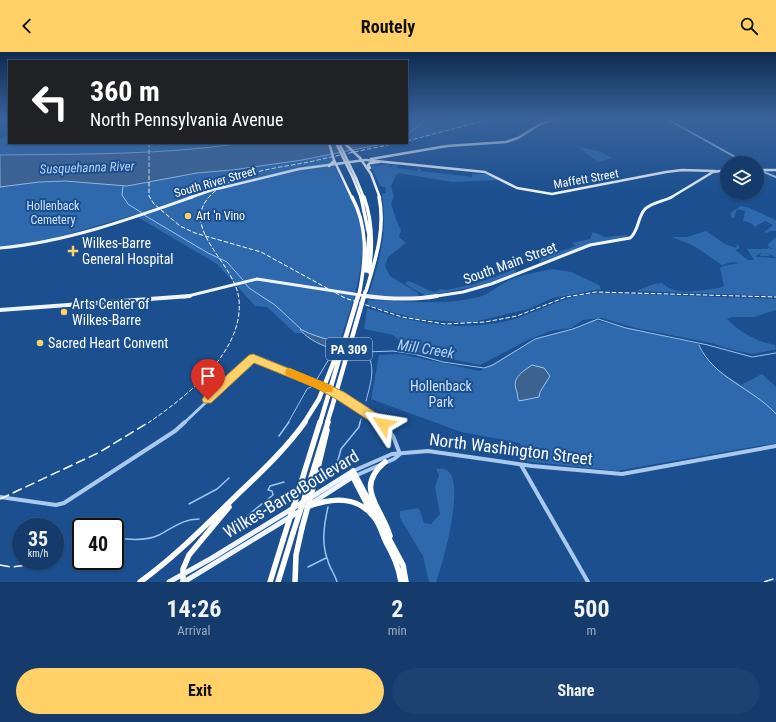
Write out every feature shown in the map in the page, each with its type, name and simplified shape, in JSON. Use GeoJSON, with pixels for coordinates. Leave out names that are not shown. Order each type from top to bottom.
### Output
{"type":"FeatureCollection","features":[{"type":"Feature","properties":{"kind":"highway"},"geometry":{"type":"LineString","coordinates":[[329,144],[336,167],[359,211],[362,223],[365,242],[364,270],[360,290]]}},
{"type":"Feature","properties":{"kind":"highway","name":"PA 309"},"geometry":{"type":"LineString","coordinates":[[312,480],[326,439],[330,412],[366,291],[373,250],[370,211],[337,144]]}},
{"type":"Feature","properties":{"kind":"highway","name":"PA 309"},"geometry":{"type":"LineString","coordinates":[[270,582],[326,403],[369,257],[370,236],[365,206],[339,144]]}},
{"type":"Feature","properties":{"kind":"highway"},"geometry":{"type":"LineString","coordinates":[[345,144],[365,160],[368,170],[372,176]]}},
{"type":"Feature","properties":{"kind":"highway"},"geometry":{"type":"LineString","coordinates":[[329,166],[334,160]]}},
{"type":"Feature","properties":{"kind":"highway"},"geometry":{"type":"LineString","coordinates":[[366,291],[380,243],[382,227],[381,199],[368,164],[380,162]]}},
{"type":"Feature","properties":{"kind":"highway"},"geometry":{"type":"LineString","coordinates":[[329,166],[336,167]]}},
{"type":"Feature","properties":{"kind":"highway"},"geometry":{"type":"LineString","coordinates":[[140,582],[172,558],[288,446],[319,399],[350,320]]}},
{"type":"Feature","properties":{"kind":"highway"},"geometry":{"type":"LineString","coordinates":[[385,462],[372,474],[369,485],[375,504],[389,530],[391,540]]}},
{"type":"Feature","properties":{"kind":"highway"},"geometry":{"type":"LineString","coordinates":[[354,474],[374,518],[396,560],[401,582]]}},
{"type":"Feature","properties":{"kind":"highway"},"geometry":{"type":"LineString","coordinates":[[354,474],[391,540],[403,565],[406,582]]}},
{"type":"Feature","properties":{"kind":"highway"},"geometry":{"type":"LineString","coordinates":[[183,580],[185,560],[220,517],[257,476]]}},
{"type":"Feature","properties":{"kind":"highway"},"geometry":{"type":"LineString","coordinates":[[295,582],[296,555],[312,480]]}},
{"type":"Feature","properties":{"kind":"highway"},"geometry":{"type":"LineString","coordinates":[[278,582],[293,532],[312,480]]}},
{"type":"Feature","properties":{"kind":"highway"},"geometry":{"type":"LineString","coordinates":[[305,508],[327,499],[344,499],[360,505],[374,518]]}},
{"type":"Feature","properties":{"kind":"main road","name":"South River Street"},"geometry":{"type":"LineString","coordinates":[[0,248],[37,244],[149,212],[215,189],[288,172],[329,166],[336,167],[365,160],[447,146],[480,144]]}},
{"type":"Feature","properties":{"kind":"main road","name":"South River Street"},"geometry":{"type":"LineString","coordinates":[[365,160],[409,153]]}},
{"type":"Feature","properties":{"kind":"main road","name":"Maffett Street"},"geometry":{"type":"LineString","coordinates":[[365,160],[485,172],[517,188],[552,194],[666,172],[682,170],[716,171]]}},
{"type":"Feature","properties":{"kind":"main road"},"geometry":{"type":"LineString","coordinates":[[764,170],[776,170]]}},
{"type":"Feature","properties":{"kind":"main road","name":"South Main Street"},"geometry":{"type":"LineString","coordinates":[[0,310],[186,297],[247,281],[264,279],[353,295],[398,300],[423,299],[473,290],[585,246],[630,238],[636,232],[642,213],[645,209],[670,198],[716,171],[720,171]]}},
{"type":"Feature","properties":{"kind":"main road","name":"Wilkes-Barre Boulevard"},"geometry":{"type":"LineString","coordinates":[[169,582],[183,580],[305,508],[354,474]]}},
{"type":"Feature","properties":{"kind":"main road","name":"Wilkes-Barre Boulevard"},"geometry":{"type":"LineString","coordinates":[[183,580],[354,474]]}},
{"type":"Feature","properties":{"kind":"street"},"geometry":{"type":"LineString","coordinates":[[711,144],[733,156]]}},
{"type":"Feature","properties":{"kind":"street"},"geometry":{"type":"LineString","coordinates":[[764,172],[776,177]]}},
{"type":"Feature","properties":{"kind":"street"},"geometry":{"type":"LineString","coordinates":[[0,498],[56,505],[64,503],[174,431],[253,358],[320,385],[374,418],[391,432],[400,454]]}},
{"type":"Feature","properties":{"kind":"street","name":"North Washington Street"},"geometry":{"type":"LineString","coordinates":[[400,454],[441,452],[521,465],[622,474],[776,446]]}},
{"type":"Feature","properties":{"kind":"street","name":"Wilkes-Barre Boulevard"},"geometry":{"type":"LineString","coordinates":[[354,474],[379,459],[392,454],[400,454]]}},
{"type":"Feature","properties":{"kind":"street","name":"Wilkes-Barre Boulevard"},"geometry":{"type":"LineString","coordinates":[[354,474],[385,462],[400,454]]}},
{"type":"Feature","properties":{"kind":"street"},"geometry":{"type":"LineString","coordinates":[[521,465],[588,582]]}},
{"type":"Feature","properties":{"kind":"green space"},"geometry":{"type":"Polygon","coordinates":[[[0,144],[236,144],[152,152],[0,155],[0,144]]]}},
{"type":"Feature","properties":{"kind":"green space"},"geometry":{"type":"Polygon","coordinates":[[[578,147],[599,151],[612,158],[598,162],[578,147]]]}},
{"type":"Feature","properties":{"kind":"green space","name":"Hollenback Cemetery"},"geometry":{"type":"Polygon","coordinates":[[[331,154],[336,169],[357,212],[361,228],[362,244],[358,279],[339,343],[312,335],[295,333],[267,307],[255,306],[217,264],[134,215],[35,244],[0,247],[0,187],[39,182],[65,181],[127,186],[197,173],[232,170],[331,154]]]}},
{"type":"Feature","properties":{"kind":"green space"},"geometry":{"type":"Polygon","coordinates":[[[373,163],[374,166],[390,164],[389,167],[392,167],[393,164],[398,165],[397,168],[417,171],[418,169],[421,169],[421,171],[472,177],[472,174],[488,174],[499,180],[452,182],[399,173],[396,175],[391,186],[394,197],[391,203],[401,230],[399,237],[406,243],[388,257],[385,266],[390,276],[418,293],[419,295],[417,297],[368,296],[382,246],[384,208],[382,194],[386,193],[385,187],[380,186],[371,166],[373,163]]]}},
{"type":"Feature","properties":{"kind":"green space"},"geometry":{"type":"Polygon","coordinates":[[[741,206],[747,207],[776,220],[776,231],[764,232],[773,225],[765,221],[755,227],[751,223],[743,221],[745,211],[737,209],[734,218],[732,218],[730,213],[741,206]]]}},
{"type":"Feature","properties":{"kind":"green space"},"geometry":{"type":"Polygon","coordinates":[[[706,231],[725,244],[736,248],[737,244],[740,248],[735,250],[748,260],[754,260],[747,249],[768,249],[767,247],[774,250],[769,247],[768,244],[776,237],[776,257],[763,252],[771,256],[760,256],[761,252],[756,256],[768,272],[757,257],[776,258],[776,296],[636,291],[654,284],[662,283],[674,290],[689,292],[724,286],[720,268],[739,263],[732,262],[722,265],[694,246],[672,237],[687,237],[706,231]]]}},
{"type":"Feature","properties":{"kind":"green space"},"geometry":{"type":"Polygon","coordinates":[[[593,232],[605,237],[627,235],[630,237],[587,245],[541,262],[533,255],[551,249],[551,252],[554,252],[576,246],[572,243],[590,239],[593,232]]]}},
{"type":"Feature","properties":{"kind":"green space"},"geometry":{"type":"Polygon","coordinates":[[[516,269],[515,273],[484,285],[426,296],[405,284],[407,281],[411,282],[436,292],[440,289],[447,290],[474,284],[516,269]]]}},
{"type":"Feature","properties":{"kind":"green space"},"geometry":{"type":"Polygon","coordinates":[[[552,269],[571,272],[599,285],[601,289],[553,298],[528,309],[470,323],[417,319],[367,305],[368,300],[437,302],[465,300],[483,296],[515,278],[552,269]]]}},
{"type":"Feature","properties":{"kind":"green space"},"geometry":{"type":"Polygon","coordinates":[[[603,293],[776,299],[776,310],[754,317],[732,317],[727,319],[749,336],[762,342],[775,345],[776,349],[754,354],[737,351],[711,343],[635,328],[602,318],[583,320],[571,328],[550,331],[528,340],[480,365],[402,349],[400,341],[393,335],[364,329],[367,308],[419,322],[454,326],[471,326],[507,321],[574,297],[586,294],[603,293]]]}},
{"type":"Feature","properties":{"kind":"green space","name":"Hollenback Park"},"geometry":{"type":"Polygon","coordinates":[[[593,320],[698,344],[704,357],[718,370],[741,385],[762,374],[776,387],[776,443],[616,471],[525,461],[520,443],[461,432],[371,399],[379,355],[400,354],[480,371],[535,339],[573,329],[593,320]]]}},
{"type":"Feature","properties":{"kind":"green space"},"geometry":{"type":"Polygon","coordinates":[[[436,469],[448,471],[453,479],[454,507],[447,542],[436,582],[429,582],[423,556],[400,518],[400,511],[419,508],[424,523],[431,524],[440,514],[435,487],[439,475],[436,469]]]}},
{"type":"Feature","properties":{"kind":"water","name":"Susquehanna River"},"geometry":{"type":"Polygon","coordinates":[[[236,144],[383,144],[302,160],[232,170],[197,173],[127,186],[65,181],[39,182],[0,187],[0,155],[152,152],[236,144]]]}},
{"type":"Feature","properties":{"kind":"water"},"geometry":{"type":"Polygon","coordinates":[[[300,329],[317,336],[350,345],[365,352],[349,353],[330,348],[312,340],[300,329]]]}},
{"type":"Feature","properties":{"kind":"water"},"geometry":{"type":"Polygon","coordinates":[[[532,365],[544,368],[550,376],[540,392],[539,397],[519,401],[515,387],[516,379],[521,373],[532,365]]]}},
{"type":"Feature","properties":{"kind":"waterway","name":"Mill Creek"},"geometry":{"type":"LineString","coordinates":[[123,186],[122,195],[128,204],[142,213]]}},
{"type":"Feature","properties":{"kind":"waterway","name":"Mill Creek"},"geometry":{"type":"LineString","coordinates":[[144,215],[208,253],[227,262],[243,280]]}},
{"type":"Feature","properties":{"kind":"waterway","name":"Mill Creek"},"geometry":{"type":"LineString","coordinates":[[245,283],[249,288],[275,305],[301,329]]}},
{"type":"Feature","properties":{"kind":"waterway","name":"Mill Creek"},"geometry":{"type":"LineString","coordinates":[[365,352],[393,351],[414,354],[443,362],[484,368],[493,365],[535,339],[573,329],[598,319],[626,328],[708,345],[752,357],[776,353]]}},
{"type":"Feature","properties":{"kind":"waterway"},"geometry":{"type":"LineString","coordinates":[[699,345],[705,356],[714,366],[767,405],[776,414]]}},
{"type":"Feature","properties":{"kind":"waterway"},"geometry":{"type":"LineString","coordinates":[[317,379],[332,354],[331,348]]}},
{"type":"Feature","properties":{"kind":"waterway"},"geometry":{"type":"LineString","coordinates":[[366,352],[372,370],[371,382],[366,401]]}},
{"type":"Feature","properties":{"kind":"waterway"},"geometry":{"type":"LineString","coordinates":[[288,423],[307,389],[311,387]]}},
{"type":"Feature","properties":{"kind":"waterway"},"geometry":{"type":"LineString","coordinates":[[360,423],[361,419]]}},
{"type":"Feature","properties":{"kind":"waterway"},"geometry":{"type":"LineString","coordinates":[[279,436],[289,422]]}},
{"type":"Feature","properties":{"kind":"waterway"},"geometry":{"type":"LineString","coordinates":[[335,471],[341,449],[359,427],[360,422]]}},
{"type":"Feature","properties":{"kind":"waterway"},"geometry":{"type":"LineString","coordinates":[[330,471],[335,468]]}},
{"type":"Feature","properties":{"kind":"waterway"},"geometry":{"type":"LineString","coordinates":[[189,504],[217,489],[229,478]]}},
{"type":"Feature","properties":{"kind":"waterway"},"geometry":{"type":"LineString","coordinates":[[227,524],[237,524],[273,495],[272,491],[268,490],[270,486],[284,482]]}},
{"type":"Feature","properties":{"kind":"waterway"},"geometry":{"type":"LineString","coordinates":[[328,507],[324,528],[324,548],[337,582]]}},
{"type":"Feature","properties":{"kind":"waterway"},"geometry":{"type":"LineString","coordinates":[[124,539],[133,540],[154,537],[178,524],[193,519],[199,519]]}},
{"type":"Feature","properties":{"kind":"waterway"},"geometry":{"type":"LineString","coordinates":[[308,567],[326,558]]}},
{"type":"Feature","properties":{"kind":"railway"},"geometry":{"type":"LineString","coordinates":[[149,144],[149,196],[154,204],[180,226],[206,236]]}},
{"type":"Feature","properties":{"kind":"railway"},"geometry":{"type":"LineString","coordinates":[[206,236],[201,219],[203,206],[213,193],[234,180],[246,175],[272,169],[393,144]]}},
{"type":"Feature","properties":{"kind":"railway"},"geometry":{"type":"LineString","coordinates":[[148,423],[179,400],[210,371],[232,338],[238,319],[239,300],[235,286],[206,236]]}},
{"type":"Feature","properties":{"kind":"railway"},"geometry":{"type":"LineString","coordinates":[[206,236],[261,252],[345,298],[402,317],[445,324],[485,322],[517,316],[566,297],[596,292],[776,297]]}},
{"type":"Feature","properties":{"kind":"railway"},"geometry":{"type":"LineString","coordinates":[[0,499],[100,452],[149,422]]}},
{"type":"Feature","properties":{"kind":"railway"},"geometry":{"type":"LineString","coordinates":[[0,565],[12,567]]}},
{"type":"Feature","properties":{"kind":"railway"},"geometry":{"type":"LineString","coordinates":[[764,582],[776,578]]}},
{"type":"Feature","properties":{"kind":"slow traffic"},"geometry":{"type":"LineString","coordinates":[[290,372],[328,389]]}},
{"type":"Feature","properties":{"kind":"place","name":"Art 'n Vino"},"geometry":{"type":"Point","coordinates":[188,216]}},
{"type":"Feature","properties":{"kind":"place","name":"Wilkes-Barre General Hospital"},"geometry":{"type":"Point","coordinates":[73,251]}},
{"type":"Feature","properties":{"kind":"place","name":"Arts Center of Wilkes-Barre"},"geometry":{"type":"Point","coordinates":[64,312]}},
{"type":"Feature","properties":{"kind":"place","name":"Sacred Heart Convent"},"geometry":{"type":"Point","coordinates":[40,343]}},
{"type":"Feature","properties":{"kind":"route"},"geometry":{"type":"LineString","coordinates":[[208,400],[253,358],[320,385],[383,424]]}}]}
